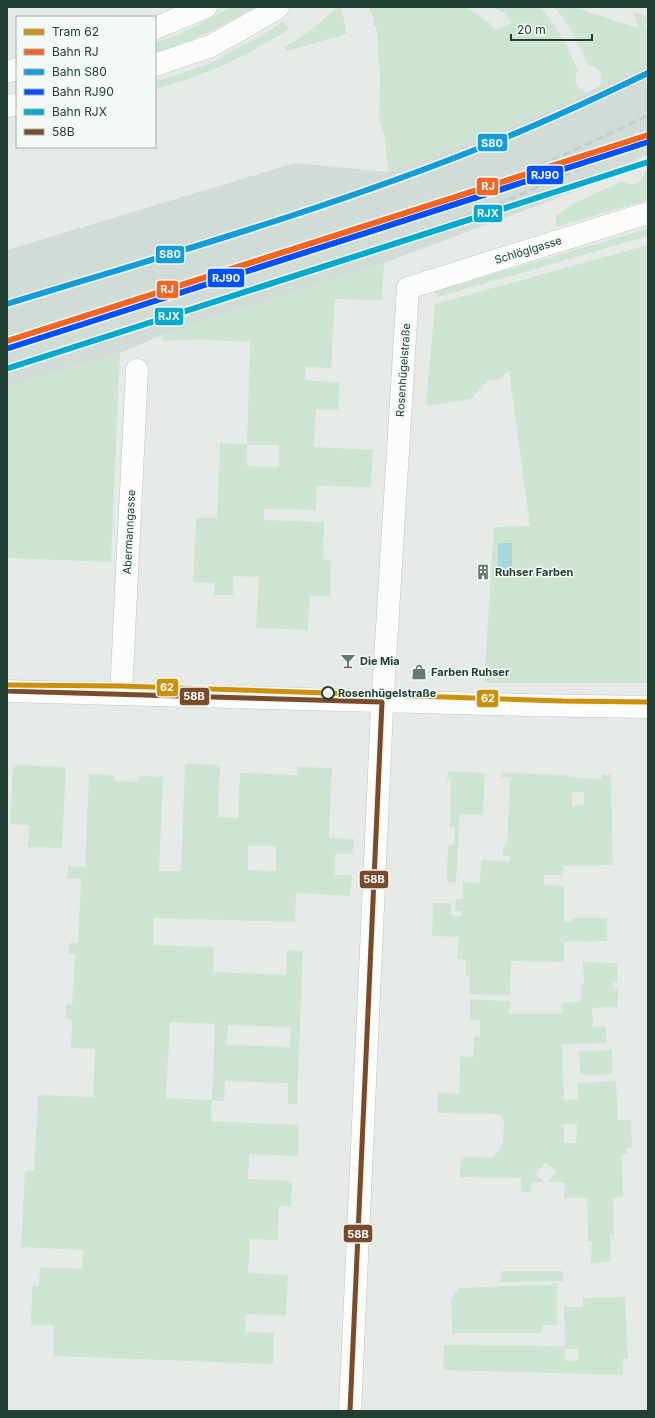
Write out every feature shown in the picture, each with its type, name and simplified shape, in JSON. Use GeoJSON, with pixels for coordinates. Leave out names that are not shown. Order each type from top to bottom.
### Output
{"type":"FeatureCollection","features":[{"type":"Feature","properties":{"kind":"street"},"geometry":{"type":"LineString","coordinates":[[156,28],[205,7]]}},
{"type":"Feature","properties":{"kind":"street"},"geometry":{"type":"LineString","coordinates":[[156,65],[211,46],[278,7]]}},
{"type":"Feature","properties":{"kind":"street","name":"Schlöglgasse"},"geometry":{"type":"LineString","coordinates":[[408,288],[648,213]]}},
{"type":"Feature","properties":{"kind":"street","name":"Rosenhügelstraße"},"geometry":{"type":"LineString","coordinates":[[350,1411],[382,702],[408,288]]}},
{"type":"Feature","properties":{"kind":"street","name":"Abermanngasse"},"geometry":{"type":"LineString","coordinates":[[121,694],[137,370]]}},
{"type":"Feature","properties":{"kind":"street"},"geometry":{"type":"LineString","coordinates":[[7,691],[382,702],[648,707]]}},
{"type":"Feature","properties":{"kind":"shaded area"},"geometry":{"type":"Polygon","coordinates":[[[648,63],[648,154],[571,193],[384,263],[164,334],[120,353],[7,387],[7,250],[295,163],[388,172],[486,136],[588,92],[648,63]]]}},
{"type":"Feature","properties":{"kind":"green space"},"geometry":{"type":"Polygon","coordinates":[[[230,7],[256,7],[207,33],[156,52],[156,43],[194,27],[230,7]]]}},
{"type":"Feature","properties":{"kind":"green space"},"geometry":{"type":"Polygon","coordinates":[[[339,7],[341,7],[347,34],[287,51],[284,47],[300,38],[339,7]]]}},
{"type":"Feature","properties":{"kind":"green space"},"geometry":{"type":"Polygon","coordinates":[[[368,7],[465,7],[490,23],[495,30],[512,23],[504,13],[493,7],[538,7],[551,20],[566,44],[578,70],[575,78],[576,85],[588,92],[486,136],[388,172],[385,138],[379,118],[380,73],[378,42],[376,26],[374,26],[373,16],[368,7]]]}},
{"type":"Feature","properties":{"kind":"green space"},"geometry":{"type":"Polygon","coordinates":[[[554,7],[573,7],[638,28],[634,12],[647,16],[645,27],[648,26],[648,63],[599,88],[601,76],[599,70],[588,65],[578,42],[565,20],[554,7]]]}},
{"type":"Feature","properties":{"kind":"green space"},"geometry":{"type":"Polygon","coordinates":[[[283,21],[288,28],[288,30],[256,49],[224,65],[174,84],[156,89],[156,82],[208,64],[263,35],[283,21]]]}},
{"type":"Feature","properties":{"kind":"green space"},"geometry":{"type":"Polygon","coordinates":[[[648,169],[648,200],[556,227],[556,215],[575,203],[622,181],[630,184],[636,183],[642,179],[645,171],[648,169]]]}},
{"type":"Feature","properties":{"kind":"green space"},"geometry":{"type":"Polygon","coordinates":[[[648,229],[648,236],[438,297],[435,291],[648,229]]]}},
{"type":"Feature","properties":{"kind":"green space"},"geometry":{"type":"Polygon","coordinates":[[[648,245],[648,683],[484,683],[494,527],[530,526],[509,371],[500,379],[488,380],[471,399],[426,406],[435,304],[648,245]]]}},
{"type":"Feature","properties":{"kind":"green space"},"geometry":{"type":"Polygon","coordinates":[[[384,263],[382,300],[335,299],[331,368],[306,367],[305,380],[340,383],[338,410],[316,409],[314,447],[373,450],[371,487],[317,486],[316,510],[264,509],[264,520],[324,522],[323,559],[331,560],[330,597],[310,595],[308,630],[256,628],[259,577],[233,576],[233,595],[214,595],[215,583],[193,582],[196,518],[217,518],[220,443],[247,444],[250,342],[206,339],[163,341],[164,334],[384,263]],[[247,445],[247,466],[279,467],[279,445],[247,445]]]}},
{"type":"Feature","properties":{"kind":"green space"},"geometry":{"type":"Polygon","coordinates":[[[120,353],[111,562],[7,558],[7,387],[120,353]]]}},
{"type":"Feature","properties":{"kind":"green space"},"geometry":{"type":"Polygon","coordinates":[[[185,764],[220,765],[218,817],[238,818],[240,773],[297,775],[298,767],[332,768],[329,838],[355,839],[352,854],[335,854],[335,875],[352,875],[350,896],[296,893],[295,922],[154,918],[153,945],[214,947],[213,972],[286,975],[287,950],[303,951],[297,1104],[288,1104],[288,1083],[225,1081],[224,1101],[212,1101],[211,1121],[299,1125],[298,1156],[249,1154],[248,1179],[292,1181],[291,1207],[279,1206],[278,1240],[250,1239],[248,1273],[288,1275],[286,1315],[246,1314],[245,1332],[274,1333],[273,1364],[53,1356],[54,1326],[31,1325],[32,1287],[39,1286],[40,1267],[82,1269],[83,1250],[21,1247],[25,1171],[34,1170],[38,1095],[93,1097],[95,1049],[71,1048],[72,1019],[65,1018],[66,1005],[72,1005],[75,954],[68,954],[69,943],[78,943],[81,879],[67,878],[68,866],[85,867],[89,774],[114,775],[114,781],[138,782],[139,776],[163,777],[159,871],[181,871],[185,764]],[[248,846],[248,870],[276,871],[276,846],[248,846]],[[170,1022],[166,1098],[212,1100],[215,1024],[170,1022]],[[228,1025],[227,1045],[290,1047],[291,1027],[228,1025]]]}},
{"type":"Feature","properties":{"kind":"green space"},"geometry":{"type":"Polygon","coordinates":[[[13,765],[66,767],[62,848],[28,847],[29,825],[10,824],[13,765]]]}},
{"type":"Feature","properties":{"kind":"green space"},"geometry":{"type":"Polygon","coordinates":[[[448,771],[485,773],[483,815],[460,814],[456,882],[447,882],[448,845],[454,845],[455,827],[450,827],[451,780],[447,780],[448,771]]]}},
{"type":"Feature","properties":{"kind":"green space"},"geometry":{"type":"Polygon","coordinates":[[[501,773],[563,775],[601,779],[602,774],[611,775],[613,865],[563,866],[563,876],[544,875],[544,885],[564,886],[564,922],[573,922],[572,918],[607,918],[607,941],[564,941],[564,962],[511,961],[510,995],[469,994],[470,976],[466,976],[466,960],[457,959],[459,937],[432,936],[433,903],[451,903],[451,915],[461,916],[461,911],[455,911],[456,899],[463,899],[463,882],[480,883],[481,860],[510,862],[510,856],[503,856],[504,845],[507,844],[510,778],[501,777],[501,773]],[[584,792],[572,793],[572,806],[584,805],[584,792]]]}},
{"type":"Feature","properties":{"kind":"green space"},"geometry":{"type":"Polygon","coordinates":[[[583,962],[617,963],[618,982],[613,983],[613,989],[618,989],[618,1007],[592,1008],[593,1027],[606,1026],[606,1043],[562,1044],[564,1100],[578,1099],[577,1083],[616,1081],[618,1120],[631,1120],[632,1148],[626,1149],[627,1154],[622,1154],[623,1197],[613,1198],[614,1235],[610,1235],[611,1261],[591,1264],[592,1241],[588,1241],[587,1198],[564,1198],[565,1183],[548,1182],[557,1172],[545,1163],[535,1174],[544,1182],[531,1182],[531,1192],[521,1192],[521,1178],[460,1177],[461,1157],[493,1158],[503,1144],[504,1123],[500,1114],[437,1113],[438,1093],[459,1094],[460,1056],[473,1057],[474,1037],[480,1037],[480,1020],[470,1020],[470,999],[510,1001],[509,1014],[562,1014],[563,1002],[581,1002],[581,984],[584,984],[583,962]],[[564,1124],[564,1143],[576,1143],[577,1124],[564,1124]]]}},
{"type":"Feature","properties":{"kind":"green space"},"geometry":{"type":"Polygon","coordinates":[[[612,1050],[613,1074],[580,1075],[579,1051],[612,1050]]]}},
{"type":"Feature","properties":{"kind":"green space"},"geometry":{"type":"Polygon","coordinates":[[[501,1271],[563,1271],[564,1281],[501,1282],[501,1271]]]}},
{"type":"Feature","properties":{"kind":"green space"},"geometry":{"type":"Polygon","coordinates":[[[557,1284],[557,1325],[542,1325],[541,1333],[452,1333],[451,1299],[459,1288],[557,1284]]]}},
{"type":"Feature","properties":{"kind":"green space"},"geometry":{"type":"Polygon","coordinates":[[[625,1297],[628,1359],[623,1359],[623,1375],[443,1370],[444,1345],[565,1346],[564,1307],[583,1307],[583,1298],[625,1297]],[[565,1349],[565,1361],[578,1360],[579,1349],[565,1349]]]}},
{"type":"Feature","properties":{"kind":"water"},"geometry":{"type":"Polygon","coordinates":[[[498,543],[512,543],[512,574],[498,574],[498,543]]]}},
{"type":"Feature","properties":{"kind":"railway"},"geometry":{"type":"LineString","coordinates":[[7,345],[319,247],[431,208],[541,165],[648,115]]}},
{"type":"Feature","properties":{"kind":"railway"},"geometry":{"type":"LineString","coordinates":[[7,365],[225,299],[481,211],[555,180],[648,138]]}},
{"type":"Feature","properties":{"kind":"tram line","name":"62"},"geometry":{"type":"LineString","coordinates":[[7,685],[121,686],[562,701],[648,702]]}},
{"type":"Feature","properties":{"kind":"rail line","name":"S80"},"geometry":{"type":"LineString","coordinates":[[7,304],[251,229],[372,188],[512,135],[570,110],[648,73]]}},
{"type":"Feature","properties":{"kind":"rail line","name":"RJ"},"geometry":{"type":"LineString","coordinates":[[7,341],[648,135]]}},
{"type":"Feature","properties":{"kind":"rail line","name":"RJ90"},"geometry":{"type":"LineString","coordinates":[[9,348],[648,142]]}},
{"type":"Feature","properties":{"kind":"rail line","name":"RJX"},"geometry":{"type":"LineString","coordinates":[[9,368],[648,162]]}},
{"type":"Feature","properties":{"kind":"transit line","name":"58B"},"geometry":{"type":"LineString","coordinates":[[7,691],[382,702]]}},
{"type":"Feature","properties":{"kind":"transit line","name":"58B"},"geometry":{"type":"LineString","coordinates":[[350,1411],[382,702]]}},
{"type":"Feature","properties":{"kind":"place","name":"Ruhser Farben"},"geometry":{"type":"Point","coordinates":[483,572]}},
{"type":"Feature","properties":{"kind":"place","name":"Die Mia"},"geometry":{"type":"Point","coordinates":[348,661]}},
{"type":"Feature","properties":{"kind":"place","name":"Farben Ruhser"},"geometry":{"type":"Point","coordinates":[419,672]}},
{"type":"Feature","properties":{"kind":"place","name":"Rosenhügelstraße"},"geometry":{"type":"Point","coordinates":[328,693]}}]}
